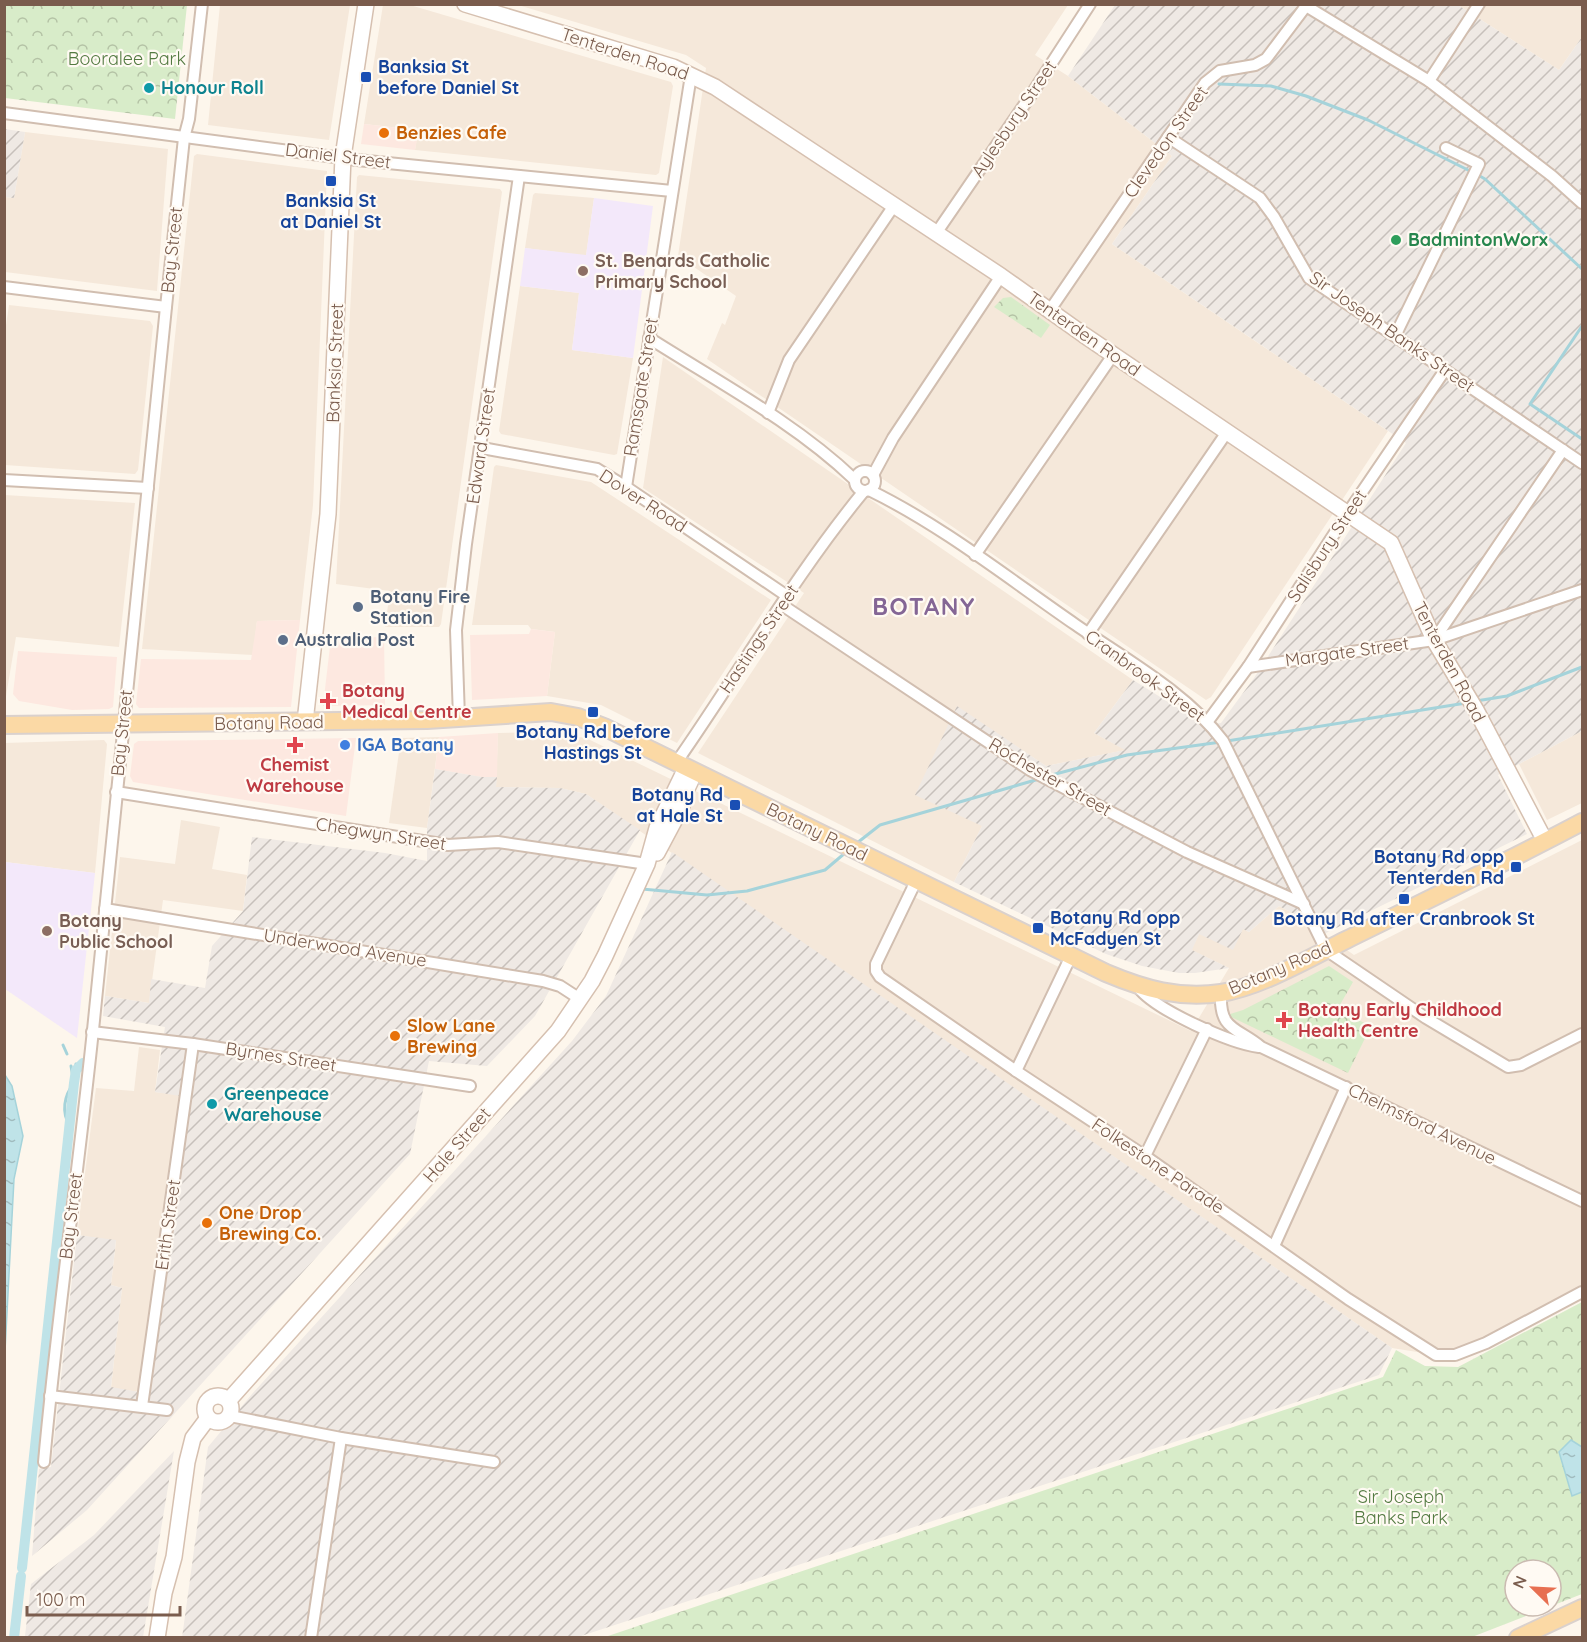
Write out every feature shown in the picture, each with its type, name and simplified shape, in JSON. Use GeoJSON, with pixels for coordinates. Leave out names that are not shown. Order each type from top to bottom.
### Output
{"type":"FeatureCollection","features":[{"type":"Feature","properties":{"kind":"main road","name":"Botany Road"},"geometry":{"type":"LineString","coordinates":[[4,725],[427,720],[551,712],[564,714],[591,721],[1138,987],[1176,994],[1221,993],[1263,979],[1326,950],[1582,822]]}},
{"type":"Feature","properties":{"kind":"main road"},"geometry":{"type":"LineString","coordinates":[[1518,1638],[1582,1608]]}},
{"type":"Feature","properties":{"kind":"street","name":"Bay Street"},"geometry":{"type":"LineString","coordinates":[[45,1462],[50,1396],[105,909],[184,138],[189,119],[202,4]]}},
{"type":"Feature","properties":{"kind":"street","name":"Banksia Street"},"geometry":{"type":"LineString","coordinates":[[305,722],[328,514],[343,157],[366,4]]}},
{"type":"Feature","properties":{"kind":"street","name":"Tenterden Road"},"geometry":{"type":"LineString","coordinates":[[465,4],[673,67],[716,87],[937,232],[1390,543],[1434,640],[1476,710],[1545,842]]}},
{"type":"Feature","properties":{"kind":"street","name":"Aylesbury Street"},"geometry":{"type":"LineString","coordinates":[[937,232],[1033,93],[1090,4]]}},
{"type":"Feature","properties":{"kind":"street"},"geometry":{"type":"LineString","coordinates":[[1479,4],[1429,81],[1552,176],[1582,203]]}},
{"type":"Feature","properties":{"kind":"street","name":"Clevedon Street"},"geometry":{"type":"LineString","coordinates":[[1050,310],[1205,83],[1220,71],[1255,65],[1266,59],[1306,6],[1429,81]]}},
{"type":"Feature","properties":{"kind":"street","name":"Ramsgate Street"},"geometry":{"type":"LineString","coordinates":[[626,487],[691,75]]}},
{"type":"Feature","properties":{"kind":"street","name":"Daniel Street"},"geometry":{"type":"LineString","coordinates":[[4,113],[343,157],[672,191]]}},
{"type":"Feature","properties":{"kind":"street","name":"Sir Joseph Banks Street"},"geometry":{"type":"LineString","coordinates":[[1168,137],[1260,198],[1274,217],[1309,278],[1582,463]]}},
{"type":"Feature","properties":{"kind":"street"},"geometry":{"type":"LineString","coordinates":[[1395,336],[1479,164],[1446,148]]}},
{"type":"Feature","properties":{"kind":"street","name":"Edward Street"},"geometry":{"type":"LineString","coordinates":[[459,718],[456,630],[466,544],[482,448],[519,176]]}},
{"type":"Feature","properties":{"kind":"street"},"geometry":{"type":"LineString","coordinates":[[768,413],[789,360],[895,204]]}},
{"type":"Feature","properties":{"kind":"street","name":"Hastings Street"},"geometry":{"type":"LineString","coordinates":[[686,768],[784,601],[843,516],[1000,276]]}},
{"type":"Feature","properties":{"kind":"street"},"geometry":{"type":"LineString","coordinates":[[4,287],[166,307]]}},
{"type":"Feature","properties":{"kind":"street","name":"Cranbrook Street"},"geometry":{"type":"LineString","coordinates":[[649,338],[768,413],[1168,689],[1208,721],[1222,741],[1326,950]]}},
{"type":"Feature","properties":{"kind":"street"},"geometry":{"type":"LineString","coordinates":[[975,555],[1113,355]]}},
{"type":"Feature","properties":{"kind":"street","name":"Salisbury Street"},"geometry":{"type":"LineString","coordinates":[[1208,721],[1248,667],[1347,514],[1445,370]]}},
{"type":"Feature","properties":{"kind":"street"},"geometry":{"type":"LineString","coordinates":[[1088,634],[1227,432]]}},
{"type":"Feature","properties":{"kind":"street","name":"Dover Road"},"geometry":{"type":"LineString","coordinates":[[482,448],[597,470],[626,487],[784,601]]}},
{"type":"Feature","properties":{"kind":"street"},"geometry":{"type":"LineString","coordinates":[[1434,640],[1563,450]]}},
{"type":"Feature","properties":{"kind":"street"},"geometry":{"type":"LineString","coordinates":[[4,480],[148,488]]}},
{"type":"Feature","properties":{"kind":"street","name":"Margate Street"},"geometry":{"type":"LineString","coordinates":[[1248,667],[1434,640],[1582,590]]}},
{"type":"Feature","properties":{"kind":"street","name":"Rochester Street"},"geometry":{"type":"LineString","coordinates":[[784,601],[1030,770],[1187,852],[1304,904]]}},
{"type":"Feature","properties":{"kind":"street","name":"Hale Street"},"geometry":{"type":"LineString","coordinates":[[229,1400],[558,1031],[576,996],[605,956],[647,864],[657,828],[686,768]]}},
{"type":"Feature","properties":{"kind":"street","name":"Chegwyn Street"},"geometry":{"type":"LineString","coordinates":[[116,792],[448,845],[498,842],[647,864]]}},
{"type":"Feature","properties":{"kind":"street","name":"Folkestone Parade"},"geometry":{"type":"LineString","coordinates":[[916,881],[876,964],[876,971],[880,977],[1144,1156],[1348,1299],[1436,1355],[1455,1355],[1486,1343],[1582,1292]]}},
{"type":"Feature","properties":{"kind":"street","name":"Underwood Avenue"},"geometry":{"type":"LineString","coordinates":[[105,909],[460,966],[556,984],[576,996]]}},
{"type":"Feature","properties":{"kind":"street"},"geometry":{"type":"LineString","coordinates":[[1326,950],[1426,1018],[1508,1067],[1521,1065],[1582,1034]]}},
{"type":"Feature","properties":{"kind":"street"},"geometry":{"type":"LineString","coordinates":[[1016,1071],[1071,956]]}},
{"type":"Feature","properties":{"kind":"street","name":"Chelmsford Avenue"},"geometry":{"type":"LineString","coordinates":[[1138,987],[1157,1004],[1207,1029],[1243,1045],[1261,1047]]}},
{"type":"Feature","properties":{"kind":"street","name":"Chelmsford Avenue"},"geometry":{"type":"LineString","coordinates":[[1221,993],[1220,1006],[1225,1022],[1261,1047],[1582,1201]]}},
{"type":"Feature","properties":{"kind":"street"},"geometry":{"type":"LineString","coordinates":[[1144,1156],[1207,1029]]}},
{"type":"Feature","properties":{"kind":"street","name":"Byrnes Street"},"geometry":{"type":"LineString","coordinates":[[92,1032],[193,1044],[470,1086]]}},
{"type":"Feature","properties":{"kind":"street","name":"Erith Street"},"geometry":{"type":"LineString","coordinates":[[142,1406],[193,1044]]}},
{"type":"Feature","properties":{"kind":"street"},"geometry":{"type":"LineString","coordinates":[[1274,1246],[1346,1087]]}},
{"type":"Feature","properties":{"kind":"street"},"geometry":{"type":"LineString","coordinates":[[230,1416],[232,1408],[229,1400],[217,1395],[210,1398],[205,1410],[208,1418],[219,1422],[230,1416],[341,1438],[494,1462]]}},
{"type":"Feature","properties":{"kind":"street"},"geometry":{"type":"LineString","coordinates":[[50,1396],[167,1410]]}},
{"type":"Feature","properties":{"kind":"street"},"geometry":{"type":"LineString","coordinates":[[157,1638],[164,1593],[174,1557],[189,1454],[193,1438],[208,1418]]}},
{"type":"Feature","properties":{"kind":"street"},"geometry":{"type":"LineString","coordinates":[[311,1638],[341,1438]]}},
{"type":"Feature","properties":{"kind":"shaded area"},"geometry":{"type":"Polygon","coordinates":[[[220,5],[350,5],[329,140],[208,125],[220,5]]]}},
{"type":"Feature","properties":{"kind":"shaded area"},"geometry":{"type":"Polygon","coordinates":[[[383,5],[410,5],[671,82],[673,86],[659,173],[656,175],[415,150],[418,130],[364,124],[383,5]]]}},
{"type":"Feature","properties":{"kind":"shaded area"},"geometry":{"type":"Polygon","coordinates":[[[518,5],[1068,5],[1035,55],[1068,76],[1172,156],[1112,244],[1388,431],[1211,697],[1206,700],[707,359],[722,323],[725,325],[736,296],[678,256],[706,68],[686,55],[518,5]]]}},
{"type":"Feature","properties":{"kind":"shaded area"},"geometry":{"type":"Polygon","coordinates":[[[1115,5],[1458,5],[1559,70],[1582,37],[1582,731],[1498,775],[1527,834],[1324,934],[1279,906],[1249,932],[1243,929],[1233,950],[1199,934],[1192,950],[1229,968],[1195,973],[1179,973],[1142,966],[1106,954],[954,882],[982,826],[915,795],[957,706],[1046,766],[1125,750],[1094,733],[1133,680],[1205,725],[1221,723],[1254,678],[1406,443],[1112,244],[1172,156],[1068,76],[1115,5]]]}},
{"type":"Feature","properties":{"kind":"shaded area"},"geometry":{"type":"Polygon","coordinates":[[[1458,5],[1582,5],[1582,37],[1559,70],[1458,5]]]}},
{"type":"Feature","properties":{"kind":"shaded area","name":"Benzies Cafe"},"geometry":{"type":"Polygon","coordinates":[[[364,124],[419,130],[415,150],[361,144],[364,124]]]}},
{"type":"Feature","properties":{"kind":"shaded area"},"geometry":{"type":"Polygon","coordinates":[[[5,129],[25,132],[14,198],[5,197],[5,129]]]}},
{"type":"Feature","properties":{"kind":"shaded area"},"geometry":{"type":"Polygon","coordinates":[[[25,132],[168,149],[157,291],[5,272],[5,197],[14,198],[25,132]]]}},
{"type":"Feature","properties":{"kind":"shaded area"},"geometry":{"type":"Polygon","coordinates":[[[197,154],[327,171],[313,505],[300,620],[257,621],[253,655],[142,649],[194,156],[197,154]]]}},
{"type":"Feature","properties":{"kind":"shaded area"},"geometry":{"type":"Polygon","coordinates":[[[359,175],[500,189],[502,192],[439,627],[385,627],[390,591],[336,584],[357,177],[359,175]]]}},
{"type":"Feature","properties":{"kind":"shaded area"},"geometry":{"type":"Polygon","coordinates":[[[535,193],[594,198],[586,256],[525,248],[535,193]]]}},
{"type":"Feature","properties":{"kind":"shaded area","name":"St. Benards Catholic Primary School"},"geometry":{"type":"Polygon","coordinates":[[[594,198],[653,206],[633,358],[572,350],[579,293],[520,286],[525,248],[586,255],[594,198]]]}},
{"type":"Feature","properties":{"kind":"shaded area"},"geometry":{"type":"Polygon","coordinates":[[[520,286],[579,293],[572,350],[633,358],[617,454],[501,434],[499,431],[520,286]]]}},
{"type":"Feature","properties":{"kind":"shaded area"},"geometry":{"type":"Polygon","coordinates":[[[9,305],[150,321],[153,326],[138,470],[135,474],[5,465],[4,339],[9,305]]]}},
{"type":"Feature","properties":{"kind":"shaded area"},"geometry":{"type":"Polygon","coordinates":[[[663,357],[1133,680],[1094,733],[1126,750],[1046,766],[957,707],[982,826],[954,882],[698,753],[804,593],[643,488],[663,357]]]}},
{"type":"Feature","properties":{"kind":"shaded area"},"geometry":{"type":"Polygon","coordinates":[[[496,465],[591,482],[771,600],[677,743],[601,705],[547,696],[555,632],[531,629],[528,625],[472,625],[496,465]]]}},
{"type":"Feature","properties":{"kind":"shaded area"},"geometry":{"type":"Polygon","coordinates":[[[5,495],[135,503],[119,647],[16,637],[5,702],[5,495]]]}},
{"type":"Feature","properties":{"kind":"shaded area"},"geometry":{"type":"Polygon","coordinates":[[[300,620],[291,707],[139,708],[136,704],[141,659],[251,660],[257,621],[300,620]]]}},
{"type":"Feature","properties":{"kind":"shaded area"},"geometry":{"type":"Polygon","coordinates":[[[531,629],[555,632],[547,696],[472,700],[470,635],[529,634],[531,629]]]}},
{"type":"Feature","properties":{"kind":"shaded area"},"geometry":{"type":"Polygon","coordinates":[[[384,637],[385,705],[323,706],[331,638],[384,637]]]}},
{"type":"Feature","properties":{"kind":"shaded area"},"geometry":{"type":"Polygon","coordinates":[[[18,651],[117,657],[113,707],[72,710],[19,701],[13,694],[18,651]]]}},
{"type":"Feature","properties":{"kind":"shaded area"},"geometry":{"type":"Polygon","coordinates":[[[1582,731],[1582,803],[1547,820],[1519,764],[1582,731]]]}},
{"type":"Feature","properties":{"kind":"shaded area"},"geometry":{"type":"Polygon","coordinates":[[[544,732],[586,738],[1191,1031],[1229,968],[1191,950],[1199,934],[1243,929],[1249,932],[1279,906],[1300,917],[1354,955],[1582,840],[1582,1295],[1455,1355],[1436,1355],[1392,1348],[586,794],[560,788],[496,787],[498,733],[544,732]]]}},
{"type":"Feature","properties":{"kind":"shaded area"},"geometry":{"type":"Polygon","coordinates":[[[498,733],[497,777],[481,777],[435,769],[439,737],[498,733]]]}},
{"type":"Feature","properties":{"kind":"shaded area"},"geometry":{"type":"Polygon","coordinates":[[[439,737],[427,828],[389,823],[401,738],[439,737]]]}},
{"type":"Feature","properties":{"kind":"shaded area"},"geometry":{"type":"Polygon","coordinates":[[[356,738],[346,816],[133,782],[130,776],[134,744],[138,741],[356,738]]]}},
{"type":"Feature","properties":{"kind":"shaded area"},"geometry":{"type":"Polygon","coordinates":[[[104,740],[107,744],[95,873],[5,862],[4,743],[104,740]]]}},
{"type":"Feature","properties":{"kind":"shaded area"},"geometry":{"type":"Polygon","coordinates":[[[435,769],[482,777],[497,777],[496,787],[560,788],[586,794],[640,830],[535,1016],[487,1066],[429,1061],[410,1154],[87,1510],[32,1556],[39,1469],[51,1467],[77,1235],[116,1240],[111,1285],[122,1288],[111,1387],[139,1392],[180,1096],[155,1092],[165,1027],[103,1016],[105,996],[149,1003],[151,979],[205,988],[212,946],[243,911],[252,837],[385,853],[427,861],[427,828],[435,769]]]}},
{"type":"Feature","properties":{"kind":"shaded area"},"geometry":{"type":"Polygon","coordinates":[[[181,820],[220,827],[212,869],[247,875],[243,911],[163,900],[149,1003],[105,996],[120,857],[175,864],[181,820]]]}},
{"type":"Feature","properties":{"kind":"shaded area"},"geometry":{"type":"Polygon","coordinates":[[[672,852],[1392,1348],[1379,1375],[578,1637],[182,1638],[208,1447],[252,1394],[572,1041],[606,996],[672,852]]]}},
{"type":"Feature","properties":{"kind":"shaded area","name":"Botany Public School"},"geometry":{"type":"Polygon","coordinates":[[[5,862],[95,873],[77,1038],[5,989],[5,862]]]}},
{"type":"Feature","properties":{"kind":"shaded area"},"geometry":{"type":"Polygon","coordinates":[[[139,1047],[160,1050],[155,1092],[180,1095],[139,1392],[111,1388],[122,1288],[111,1285],[116,1241],[77,1235],[96,1088],[134,1091],[139,1047]]]}},
{"type":"Feature","properties":{"kind":"shaded area"},"geometry":{"type":"Polygon","coordinates":[[[174,1451],[143,1637],[25,1636],[31,1584],[94,1535],[174,1451]]]}},
{"type":"Feature","properties":{"kind":"green space","name":"Booralee Park"},"geometry":{"type":"Polygon","coordinates":[[[5,4],[187,5],[175,119],[5,98],[5,4]]]}},
{"type":"Feature","properties":{"kind":"green space"},"geometry":{"type":"Polygon","coordinates":[[[1011,297],[1050,325],[1041,338],[994,307],[1003,298],[1011,297]]]}},
{"type":"Feature","properties":{"kind":"green space"},"geometry":{"type":"Polygon","coordinates":[[[1329,966],[1353,982],[1337,1010],[1371,1026],[1348,1073],[1227,1015],[1243,1010],[1329,966]]]}},
{"type":"Feature","properties":{"kind":"green space","name":"Sir Joseph Banks Park"},"geometry":{"type":"Polygon","coordinates":[[[1582,1302],[1582,1594],[1563,1601],[1563,1558],[1503,1558],[1503,1618],[1521,1618],[1472,1637],[602,1638],[1383,1377],[1396,1350],[1425,1366],[1458,1367],[1582,1302]]]}},
{"type":"Feature","properties":{"kind":"water"},"geometry":{"type":"Polygon","coordinates":[[[5,1075],[12,1086],[23,1136],[14,1179],[5,1351],[5,1075]]]}},
{"type":"Feature","properties":{"kind":"water"},"geometry":{"type":"Polygon","coordinates":[[[1571,1440],[1582,1447],[1582,1492],[1572,1496],[1559,1452],[1571,1440]]]}},
{"type":"Feature","properties":{"kind":"waterway"},"geometry":{"type":"LineString","coordinates":[[1219,84],[1271,86],[1306,96],[1368,120],[1472,172]]}},
{"type":"Feature","properties":{"kind":"waterway"},"geometry":{"type":"LineString","coordinates":[[1478,175],[1582,269]]}},
{"type":"Feature","properties":{"kind":"waterway"},"geometry":{"type":"LineString","coordinates":[[1582,326],[1530,404],[1582,439]]}},
{"type":"Feature","properties":{"kind":"waterway"},"geometry":{"type":"LineString","coordinates":[[1476,701],[1507,696],[1582,667]]}},
{"type":"Feature","properties":{"kind":"waterway"},"geometry":{"type":"LineString","coordinates":[[1227,741],[1466,703]]}},
{"type":"Feature","properties":{"kind":"waterway"},"geometry":{"type":"LineString","coordinates":[[1048,776],[1127,755],[1221,742]]}},
{"type":"Feature","properties":{"kind":"waterway"},"geometry":{"type":"LineString","coordinates":[[857,843],[880,825],[1039,779]]}},
{"type":"Feature","properties":{"kind":"waterway"},"geometry":{"type":"LineString","coordinates":[[642,889],[707,895],[747,891],[825,870],[845,853]]}},
{"type":"Feature","properties":{"kind":"waterway"},"geometry":{"type":"LineString","coordinates":[[63,1045],[67,1054]]}},
{"type":"Feature","properties":{"kind":"waterway"},"geometry":{"type":"LineString","coordinates":[[22,1568],[74,1083],[76,1070],[83,1063]]}},
{"type":"Feature","properties":{"kind":"waterway"},"geometry":{"type":"LineString","coordinates":[[75,1073],[76,1064]]}},
{"type":"Feature","properties":{"kind":"waterway"},"geometry":{"type":"LineString","coordinates":[[70,1126],[65,1110],[66,1099],[74,1083],[71,1066]]}},
{"type":"Feature","properties":{"kind":"waterway"},"geometry":{"type":"LineString","coordinates":[[14,1638],[21,1576]]}},
{"type":"Feature","properties":{"kind":"place","name":"Banksia St before Daniel St"},"geometry":{"type":"Point","coordinates":[366,77]}},
{"type":"Feature","properties":{"kind":"place","name":"Honour Roll"},"geometry":{"type":"Point","coordinates":[149,88]}},
{"type":"Feature","properties":{"kind":"place","name":"Benzies Cafe"},"geometry":{"type":"Point","coordinates":[384,133]}},
{"type":"Feature","properties":{"kind":"place","name":"Banksia St at Daniel St"},"geometry":{"type":"Point","coordinates":[331,181]}},
{"type":"Feature","properties":{"kind":"place","name":"BadmintonWorx"},"geometry":{"type":"Point","coordinates":[1396,240]}},
{"type":"Feature","properties":{"kind":"place","name":"St. Benards Catholic Primary School"},"geometry":{"type":"Point","coordinates":[583,271]}},
{"type":"Feature","properties":{"kind":"place","name":"Botany Fire Station"},"geometry":{"type":"Point","coordinates":[358,607]}},
{"type":"Feature","properties":{"kind":"place","name":"Australia Post"},"geometry":{"type":"Point","coordinates":[283,640]}},
{"type":"Feature","properties":{"kind":"place","name":"Botany Medical Centre"},"geometry":{"type":"Point","coordinates":[328,701]}},
{"type":"Feature","properties":{"kind":"place","name":"Botany Rd before Hastings St"},"geometry":{"type":"Point","coordinates":[593,712]}},
{"type":"Feature","properties":{"kind":"place","name":"Chemist Warehouse"},"geometry":{"type":"Point","coordinates":[295,745]}},
{"type":"Feature","properties":{"kind":"place","name":"IGA Botany"},"geometry":{"type":"Point","coordinates":[345,745]}},
{"type":"Feature","properties":{"kind":"place","name":"Botany Rd at Hale St"},"geometry":{"type":"Point","coordinates":[735,805]}},
{"type":"Feature","properties":{"kind":"place","name":"Botany Rd opp Tenterden Rd"},"geometry":{"type":"Point","coordinates":[1516,867]}},
{"type":"Feature","properties":{"kind":"place","name":"Botany Rd after Cranbrook St"},"geometry":{"type":"Point","coordinates":[1404,899]}},
{"type":"Feature","properties":{"kind":"place","name":"Botany Rd opp McFadyen St"},"geometry":{"type":"Point","coordinates":[1038,928]}},
{"type":"Feature","properties":{"kind":"place","name":"Botany Public School"},"geometry":{"type":"Point","coordinates":[47,931]}},
{"type":"Feature","properties":{"kind":"place","name":"Botany Early Childhood Health Centre"},"geometry":{"type":"Point","coordinates":[1284,1020]}},
{"type":"Feature","properties":{"kind":"place","name":"Slow Lane Brewing"},"geometry":{"type":"Point","coordinates":[395,1036]}},
{"type":"Feature","properties":{"kind":"place","name":"Greenpeace Warehouse"},"geometry":{"type":"Point","coordinates":[212,1104]}},
{"type":"Feature","properties":{"kind":"place","name":"One Drop Brewing Co."},"geometry":{"type":"Point","coordinates":[207,1223]}},
{"type":"Feature","properties":{"kind":"district","name":"BOTANY"},"geometry":{"type":"Point","coordinates":[924,607]}}]}
